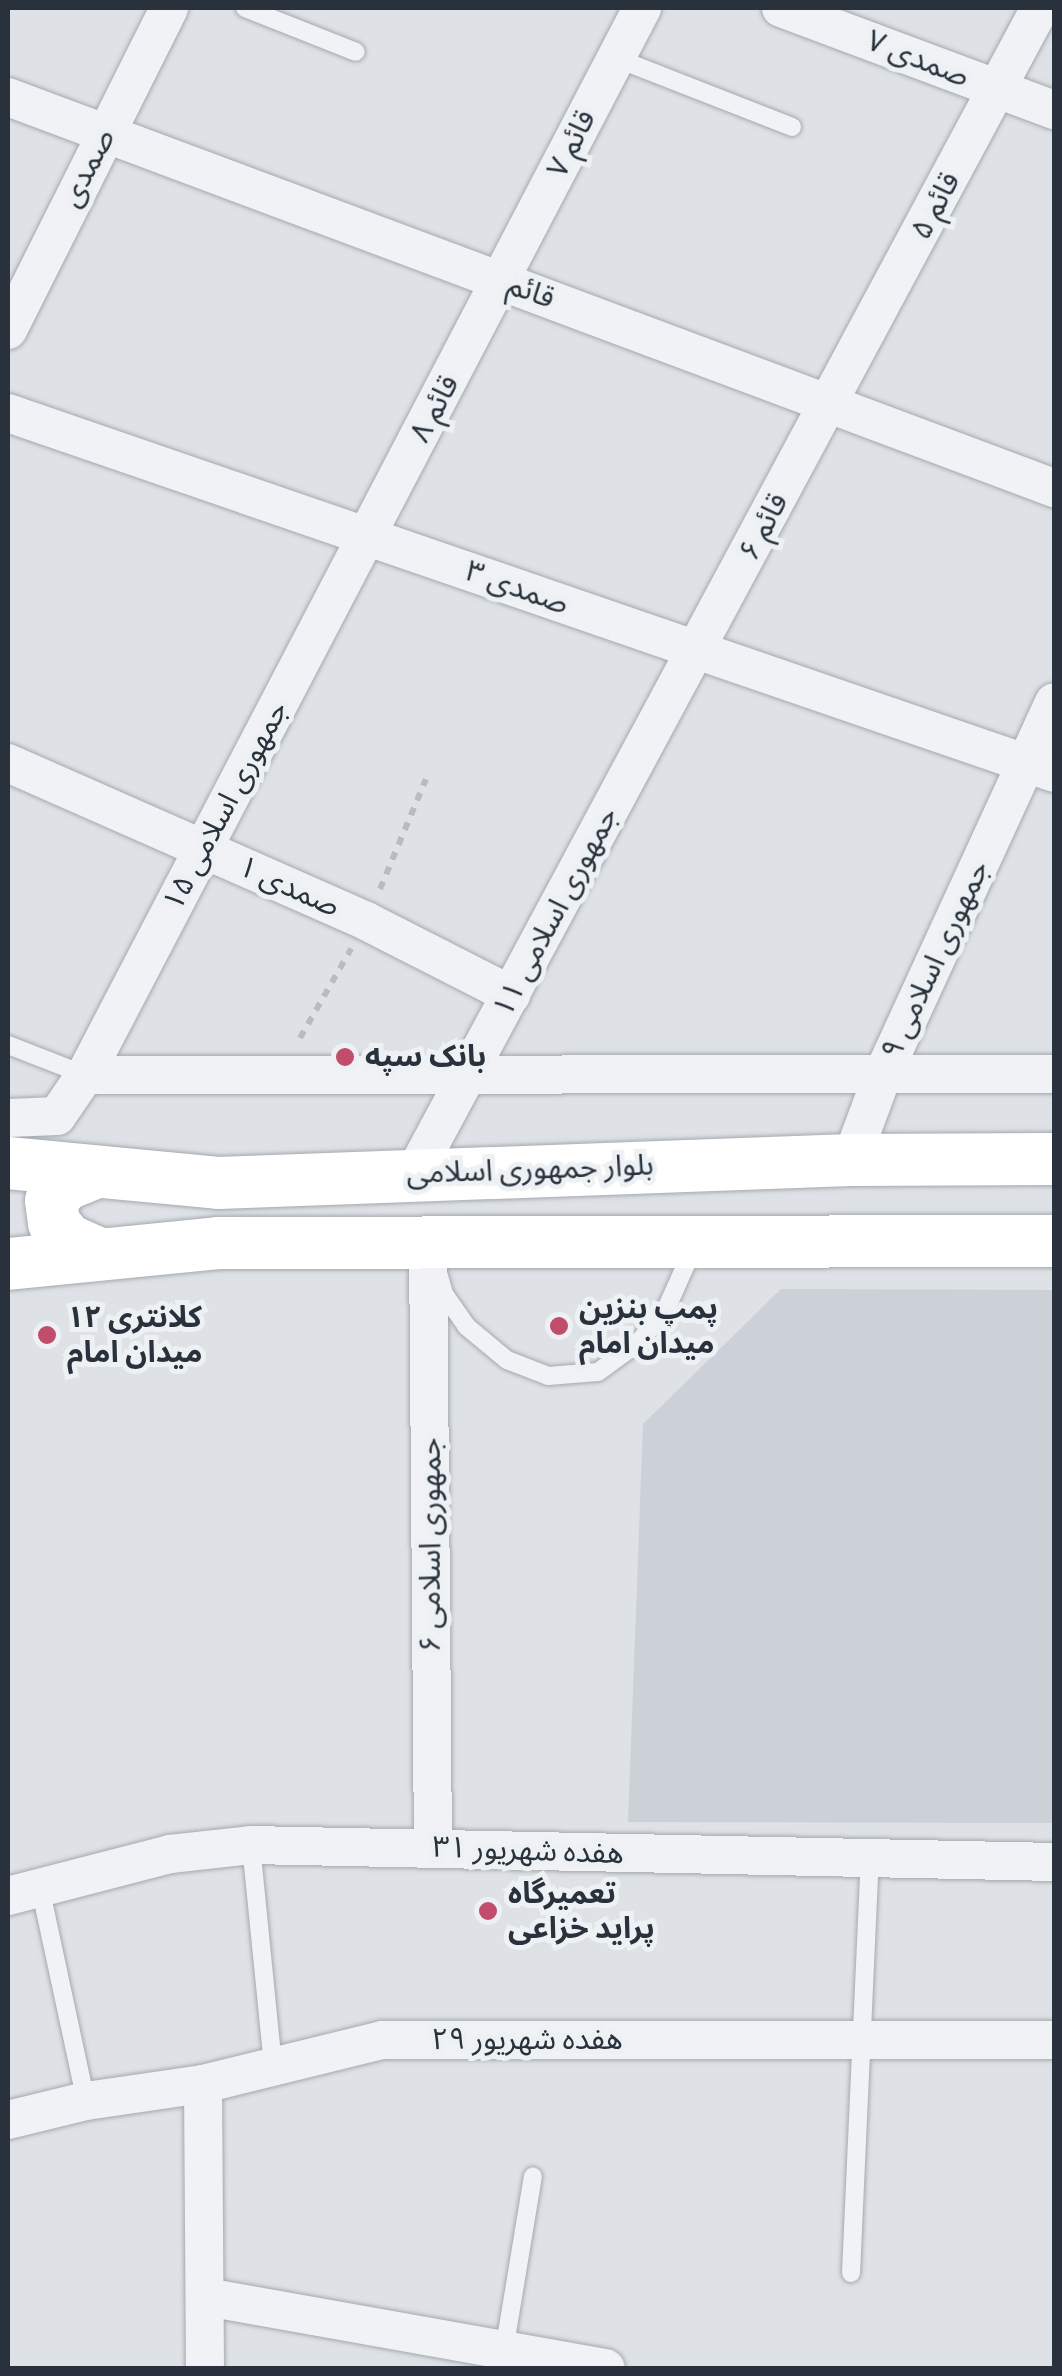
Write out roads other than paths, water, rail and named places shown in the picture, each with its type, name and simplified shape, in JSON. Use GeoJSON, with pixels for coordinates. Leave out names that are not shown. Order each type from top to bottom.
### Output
{"type":"FeatureCollection","features":[{"type":"Feature","properties":{"kind":"main road","name":"بلوار جمهوری اسلامی"},"geometry":{"type":"LineString","coordinates":[[8,1163],[92,1174],[218,1182],[851,1160],[1054,1160]]}},
{"type":"Feature","properties":{"kind":"main road"},"geometry":{"type":"LineString","coordinates":[[92,1174],[65,1186],[51,1201],[54,1223],[68,1240],[100,1254]]}},
{"type":"Feature","properties":{"kind":"main road"},"geometry":{"type":"LineString","coordinates":[[8,1264],[218,1242],[1054,1242]]}},
{"type":"Feature","properties":{"kind":"street","name":"صمدی"},"geometry":{"type":"LineString","coordinates":[[8,330],[169,8]]}},
{"type":"Feature","properties":{"kind":"street","name":"قائم ۷"},"geometry":{"type":"LineString","coordinates":[[502,282],[642,8]]}},
{"type":"Feature","properties":{"kind":"street","name":"صمدی ۷"},"geometry":{"type":"LineString","coordinates":[[781,8],[1054,110]]}},
{"type":"Feature","properties":{"kind":"street","name":"قائم ۵"},"geometry":{"type":"LineString","coordinates":[[830,404],[1040,8]]}},
{"type":"Feature","properties":{"kind":"street","name":"قائم"},"geometry":{"type":"LineString","coordinates":[[8,96],[1054,488]]}},
{"type":"Feature","properties":{"kind":"street","name":"قائم ۸"},"geometry":{"type":"LineString","coordinates":[[368,536],[502,282]]}},
{"type":"Feature","properties":{"kind":"street","name":"قائم ۶"},"geometry":{"type":"LineString","coordinates":[[698,650],[830,404]]}},
{"type":"Feature","properties":{"kind":"street","name":"صمدی ۳"},"geometry":{"type":"LineString","coordinates":[[8,413],[1041,768]]}},
{"type":"Feature","properties":{"kind":"street","name":"جمهوری اسلامی ۱۵"},"geometry":{"type":"LineString","coordinates":[[8,1118],[57,1116],[84,1074],[368,536]]}},
{"type":"Feature","properties":{"kind":"street","name":"جمهوری اسلامی ۱۱"},"geometry":{"type":"LineString","coordinates":[[414,1174],[698,650]]}},
{"type":"Feature","properties":{"kind":"street","name":"جمهوری اسلامی ۹"},"geometry":{"type":"LineString","coordinates":[[851,1160],[883,1074],[1041,768],[1054,702]]}},
{"type":"Feature","properties":{"kind":"street","name":"صمدی ۱"},"geometry":{"type":"LineString","coordinates":[[8,763],[366,921],[511,995]]}},
{"type":"Feature","properties":{"kind":"street"},"geometry":{"type":"LineString","coordinates":[[84,1074],[1054,1074]]}},
{"type":"Feature","properties":{"kind":"street","name":"جمهوری اسلامی ۶"},"geometry":{"type":"LineString","coordinates":[[428,1242],[434,1848]]}},
{"type":"Feature","properties":{"kind":"street","name":"هفده شهریور ۳۱"},"geometry":{"type":"LineString","coordinates":[[24,1891],[170,1854],[251,1846],[1054,1862]]}},
{"type":"Feature","properties":{"kind":"street","name":"هفده شهریور ۲۹"},"geometry":{"type":"LineString","coordinates":[[8,2120],[86,2101],[203,2084],[382,2040],[1054,2040]]}},
{"type":"Feature","properties":{"kind":"street"},"geometry":{"type":"LineString","coordinates":[[203,2084],[205,2368]]}},
{"type":"Feature","properties":{"kind":"street"},"geometry":{"type":"LineString","coordinates":[[206,2297],[442,2355],[504,2352],[606,2368]]}},
{"type":"Feature","properties":{"kind":"lane"},"geometry":{"type":"LineString","coordinates":[[245,8],[356,52]]}},
{"type":"Feature","properties":{"kind":"lane"},"geometry":{"type":"LineString","coordinates":[[616,58],[792,127]]}},
{"type":"Feature","properties":{"kind":"lane"},"geometry":{"type":"LineString","coordinates":[[8,1045],[84,1074]]}},
{"type":"Feature","properties":{"kind":"lane"},"geometry":{"type":"LineString","coordinates":[[428,1242],[444,1294],[466,1326],[507,1360],[548,1376],[598,1372],[639,1342],[666,1307],[695,1243]]}},
{"type":"Feature","properties":{"kind":"lane"},"geometry":{"type":"LineString","coordinates":[[251,1846],[273,2067]]}},
{"type":"Feature","properties":{"kind":"lane"},"geometry":{"type":"LineString","coordinates":[[851,2273],[870,1860]]}},
{"type":"Feature","properties":{"kind":"lane"},"geometry":{"type":"LineString","coordinates":[[24,1891],[86,2101]]}},
{"type":"Feature","properties":{"kind":"lane"},"geometry":{"type":"LineString","coordinates":[[504,2352],[533,2176]]}},
{"type":"Feature","properties":{"kind":"place","name":"بانک سپه"},"geometry":{"type":"Point","coordinates":[345,1057]}},
{"type":"Feature","properties":{"kind":"place","name":"پمپ بنزین میدان امام"},"geometry":{"type":"Point","coordinates":[559,1326]}},
{"type":"Feature","properties":{"kind":"place","name":"کلانتری ۱۲ میدان امام"},"geometry":{"type":"Point","coordinates":[47,1335]}},
{"type":"Feature","properties":{"kind":"place","name":"تعمیرگاه پراید خزاعی"},"geometry":{"type":"Point","coordinates":[488,1911]}}]}
